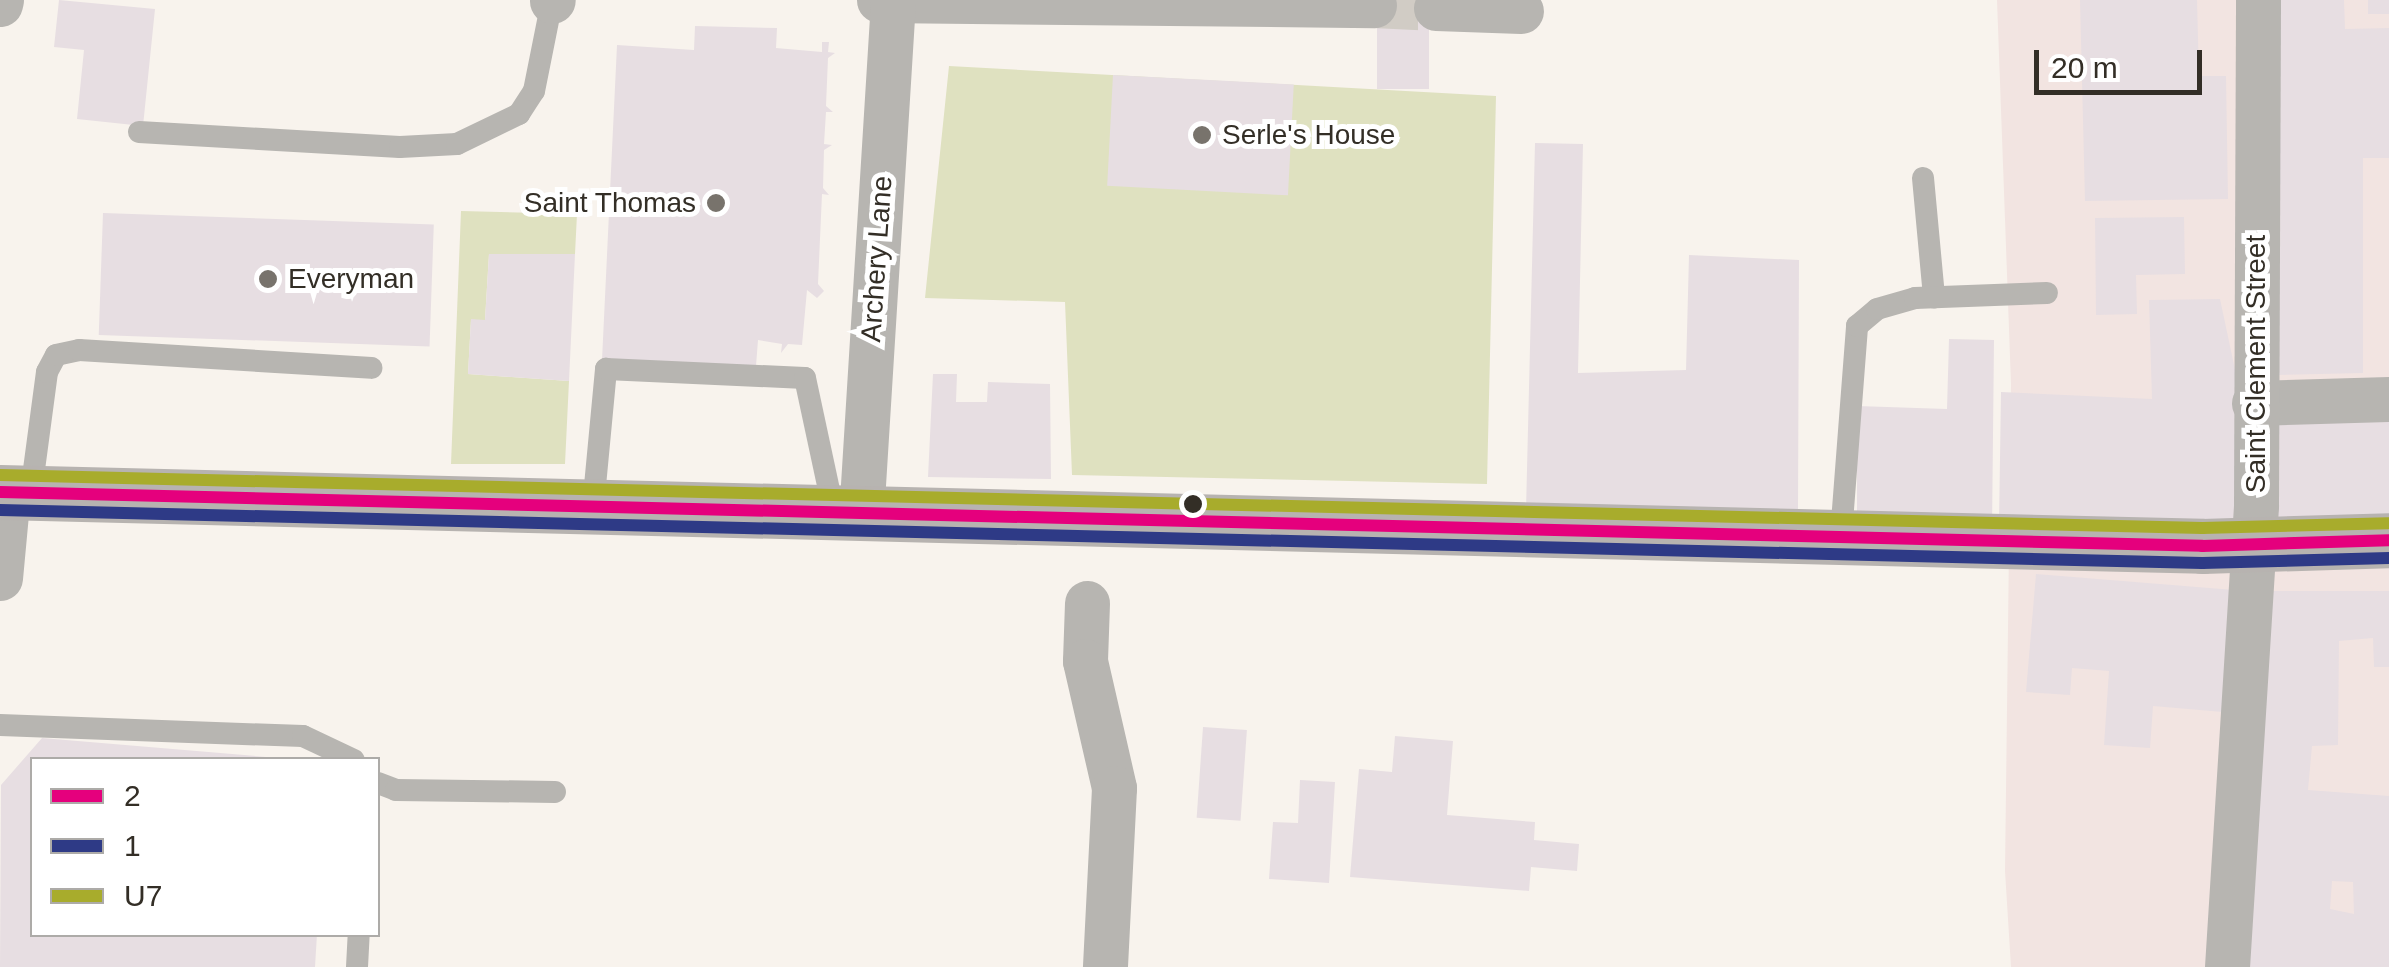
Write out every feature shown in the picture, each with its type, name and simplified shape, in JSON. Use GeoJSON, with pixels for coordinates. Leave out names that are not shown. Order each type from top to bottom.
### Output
{"type":"FeatureCollection","features":[{"type":"Feature","properties":{"kind":"main road"},"geometry":{"type":"LineString","coordinates":[[13,492],[848,517],[2249,544],[2389,540]]}},
{"type":"Feature","properties":{"kind":"street","name":"Saint Clement Street"},"geometry":{"type":"LineString","coordinates":[[2227,967],[2249,544],[2256,505],[2258,0]]}},
{"type":"Feature","properties":{"kind":"street"},"geometry":{"type":"LineString","coordinates":[[886,1],[1374,5]]}},
{"type":"Feature","properties":{"kind":"street","name":"Archery Lane"},"geometry":{"type":"LineString","coordinates":[[848,517],[886,1]]}},
{"type":"Feature","properties":{"kind":"street"},"geometry":{"type":"LineString","coordinates":[[1436,8],[1522,11]]}},
{"type":"Feature","properties":{"kind":"street"},"geometry":{"type":"LineString","coordinates":[[2254,402],[2389,398]]}},
{"type":"Feature","properties":{"kind":"street"},"geometry":{"type":"LineString","coordinates":[[0,578],[13,492]]}},
{"type":"Feature","properties":{"kind":"street"},"geometry":{"type":"LineString","coordinates":[[1088,603],[1085,661],[1114,788],[1104,967]]}},
{"type":"Feature","properties":{"kind":"lane"},"geometry":{"type":"LineString","coordinates":[[139,132],[400,148],[457,144],[506,122],[534,91],[553,1]]}},
{"type":"Feature","properties":{"kind":"lane"},"geometry":{"type":"LineString","coordinates":[[1923,178],[1934,297]]}},
{"type":"Feature","properties":{"kind":"lane"},"geometry":{"type":"LineString","coordinates":[[1841,535],[1857,326],[1877,309],[1934,297],[2048,293]]}},
{"type":"Feature","properties":{"kind":"lane"},"geometry":{"type":"LineString","coordinates":[[13,492],[46,372],[56,355],[79,350],[371,368]]}},
{"type":"Feature","properties":{"kind":"lane"},"geometry":{"type":"LineString","coordinates":[[593,508],[606,369],[805,378],[848,517]]}},
{"type":"Feature","properties":{"kind":"lane"},"geometry":{"type":"LineString","coordinates":[[0,725],[303,736],[348,757]]}},
{"type":"Feature","properties":{"kind":"lane"},"geometry":{"type":"LineString","coordinates":[[380,784],[396,790],[555,792]]}},
{"type":"Feature","properties":{"kind":"lane"},"geometry":{"type":"LineString","coordinates":[[358,967],[359,937]]}},
{"type":"Feature","properties":{"kind":"shaded area"},"geometry":{"type":"Polygon","coordinates":[[[1997,0],[2389,0],[2389,967],[2011,967],[2005,871],[2011,384],[1997,0]]]}},
{"type":"Feature","properties":{"kind":"green space"},"geometry":{"type":"Polygon","coordinates":[[[949,66],[1496,96],[1487,484],[1072,475],[1065,302],[925,298],[949,66]]]}},
{"type":"Feature","properties":{"kind":"green space"},"geometry":{"type":"Polygon","coordinates":[[[461,211],[577,214],[575,254],[489,254],[485,320],[471,320],[468,374],[569,381],[565,464],[451,464],[461,211]]]}},
{"type":"Feature","properties":{"kind":"building"},"geometry":{"type":"Polygon","coordinates":[[[59,0],[155,9],[143,126],[77,119],[84,50],[54,47],[59,0]]]}},
{"type":"Feature","properties":{"kind":"building"},"geometry":{"type":"Polygon","coordinates":[[[1377,0],[1429,0],[1429,89],[1377,89],[1377,0]]]}},
{"type":"Feature","properties":{"kind":"building"},"geometry":{"type":"Polygon","coordinates":[[[2080,0],[2197,0],[2199,76],[2226,76],[2228,199],[2085,201],[2080,0]]]}},
{"type":"Feature","properties":{"kind":"building"},"geometry":{"type":"Polygon","coordinates":[[[2277,0],[2344,0],[2345,29],[2389,28],[2389,158],[2363,158],[2363,373],[2279,375],[2277,0]]]}},
{"type":"Feature","properties":{"kind":"building"},"geometry":{"type":"Polygon","coordinates":[[[2368,0],[2389,0],[2389,14],[2368,14],[2368,0]]]}},
{"type":"Feature","properties":{"kind":"building","name":"Saint Thomas"},"geometry":{"type":"Polygon","coordinates":[[[695,26],[777,28],[776,48],[822,52],[822,42],[829,42],[828,52],[835,53],[828,58],[826,106],[833,112],[826,112],[824,144],[832,145],[824,150],[823,188],[829,195],[822,194],[818,284],[824,291],[817,298],[807,290],[802,345],[788,344],[781,353],[782,344],[758,340],[756,366],[602,360],[617,45],[694,50],[695,26]]]}},
{"type":"Feature","properties":{"kind":"building","name":"Serle's House"},"geometry":{"type":"Polygon","coordinates":[[[1113,75],[1294,84],[1288,195],[1107,186],[1113,75]]]}},
{"type":"Feature","properties":{"kind":"building"},"geometry":{"type":"Polygon","coordinates":[[[1535,143],[1583,144],[1578,373],[1686,370],[1689,255],[1799,260],[1798,510],[1526,510],[1535,143]]]}},
{"type":"Feature","properties":{"kind":"building","name":"Everyman"},"geometry":{"type":"Polygon","coordinates":[[[103,213],[434,225],[430,346],[99,335],[103,213]]]}},
{"type":"Feature","properties":{"kind":"building"},"geometry":{"type":"Polygon","coordinates":[[[2184,217],[2185,274],[2136,275],[2137,314],[2096,315],[2095,218],[2184,217]]]}},
{"type":"Feature","properties":{"kind":"building"},"geometry":{"type":"Polygon","coordinates":[[[489,254],[575,254],[569,381],[468,374],[471,319],[485,320],[489,254]]]}},
{"type":"Feature","properties":{"kind":"building"},"geometry":{"type":"Polygon","coordinates":[[[2220,299],[2244,412],[2240,537],[1999,525],[2001,392],[2152,399],[2149,300],[2220,299]]]}},
{"type":"Feature","properties":{"kind":"building"},"geometry":{"type":"Polygon","coordinates":[[[1949,339],[1994,340],[1992,531],[1857,529],[1857,406],[1947,409],[1949,339]]]}},
{"type":"Feature","properties":{"kind":"building"},"geometry":{"type":"Polygon","coordinates":[[[933,374],[957,374],[956,402],[987,402],[988,382],[1050,384],[1051,479],[928,477],[933,374]]]}},
{"type":"Feature","properties":{"kind":"building"},"geometry":{"type":"Polygon","coordinates":[[[2272,408],[2389,408],[2389,520],[2272,520],[2272,408]]]}},
{"type":"Feature","properties":{"kind":"building"},"geometry":{"type":"Polygon","coordinates":[[[2036,574],[2234,590],[2223,712],[2153,706],[2150,748],[2104,745],[2109,671],[2072,668],[2070,695],[2026,692],[2036,574]]]}},
{"type":"Feature","properties":{"kind":"building"},"geometry":{"type":"Polygon","coordinates":[[[2260,591],[2389,591],[2389,667],[2374,667],[2373,638],[2339,641],[2338,745],[2312,746],[2308,790],[2389,796],[2389,967],[2243,967],[2260,591]],[[2332,881],[2330,909],[2354,914],[2353,882],[2332,881]]]}},
{"type":"Feature","properties":{"kind":"building"},"geometry":{"type":"Polygon","coordinates":[[[1203,727],[1247,730],[1241,821],[1197,818],[1203,727]]]}},
{"type":"Feature","properties":{"kind":"building"},"geometry":{"type":"Polygon","coordinates":[[[1395,736],[1453,741],[1447,815],[1535,822],[1534,840],[1579,844],[1577,871],[1531,867],[1529,891],[1350,877],[1359,769],[1392,772],[1395,736]]]}},
{"type":"Feature","properties":{"kind":"building"},"geometry":{"type":"Polygon","coordinates":[[[42,738],[267,757],[30,757],[30,937],[317,937],[315,967],[0,967],[1,785],[42,738]]]}},
{"type":"Feature","properties":{"kind":"building"},"geometry":{"type":"Polygon","coordinates":[[[1300,780],[1335,782],[1329,883],[1269,879],[1273,822],[1298,823],[1300,780]]]}},
{"type":"Feature","properties":{"kind":"tunnel"},"geometry":{"type":"LineString","coordinates":[[1374,5],[1436,8]]}},
{"type":"Feature","properties":{"kind":"transit line","name":"U7"},"geometry":{"type":"LineString","coordinates":[[0,475],[2202,528],[2388,523]]}},
{"type":"Feature","properties":{"kind":"transit line","name":"2"},"geometry":{"type":"LineString","coordinates":[[0,492],[2202,546],[2389,540]]}},
{"type":"Feature","properties":{"kind":"transit line","name":"1"},"geometry":{"type":"LineString","coordinates":[[0,510],[2202,563],[2389,558]]}},
{"type":"Feature","properties":{"kind":"place","name":"Serle's House"},"geometry":{"type":"Point","coordinates":[1202,135]}},
{"type":"Feature","properties":{"kind":"place","name":"Saint Thomas"},"geometry":{"type":"Point","coordinates":[716,203]}},
{"type":"Feature","properties":{"kind":"place","name":"Everyman"},"geometry":{"type":"Point","coordinates":[268,279]}}]}
